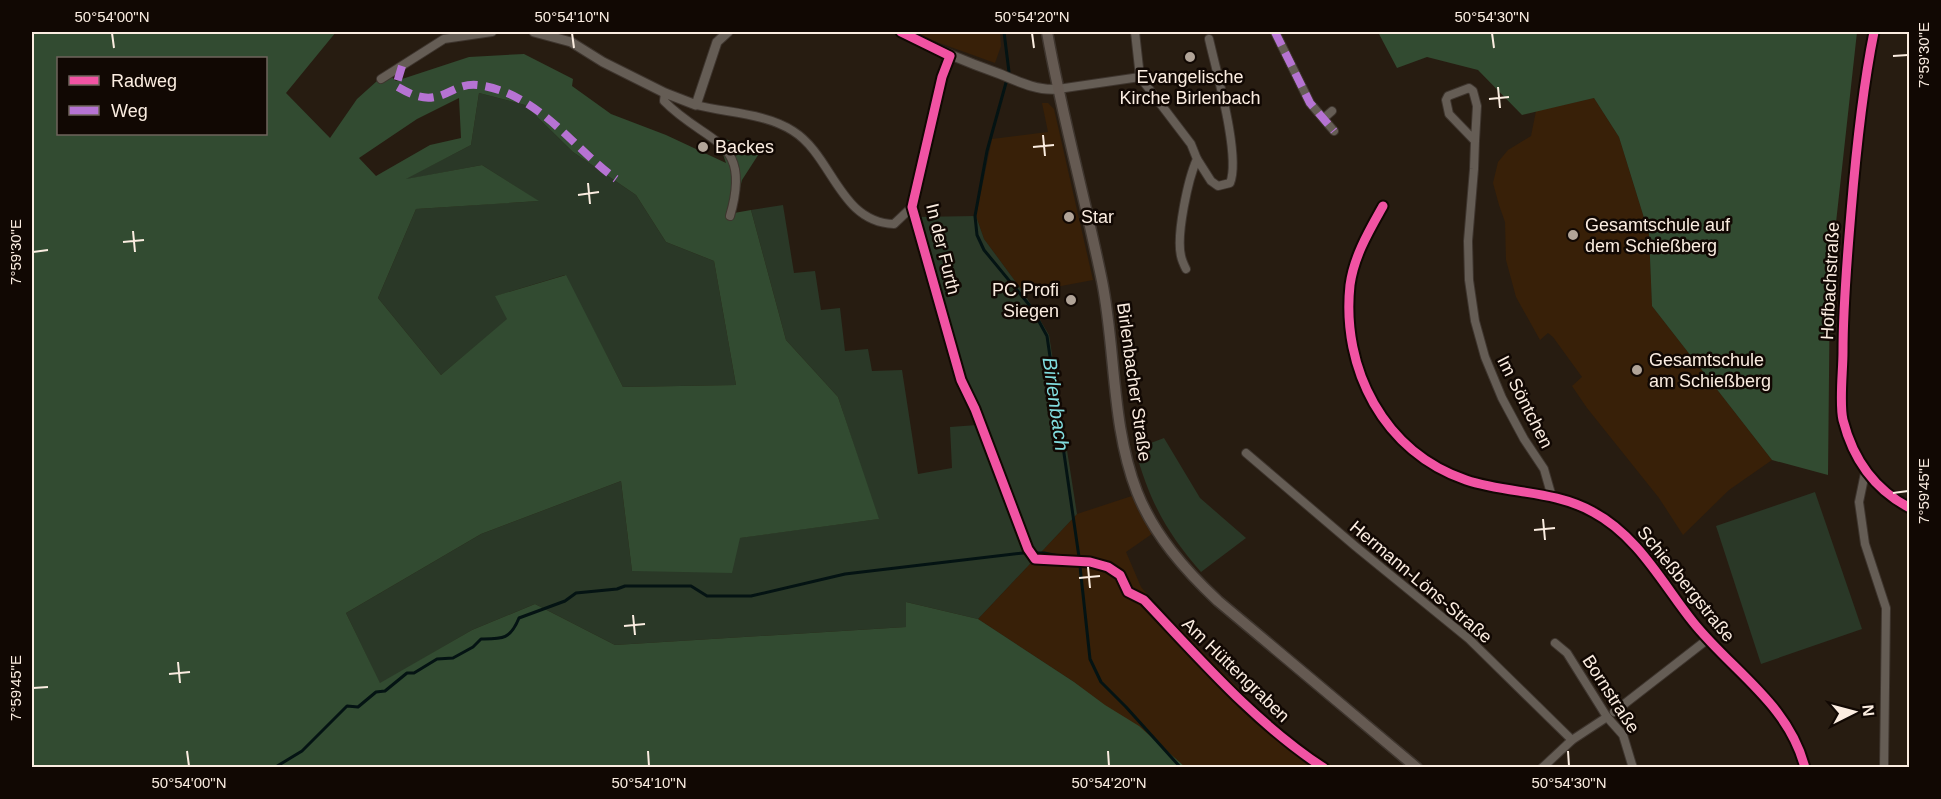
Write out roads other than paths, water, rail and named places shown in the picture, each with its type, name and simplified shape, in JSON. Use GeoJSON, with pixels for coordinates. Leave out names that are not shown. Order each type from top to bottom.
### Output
{"type":"FeatureCollection","features":[{"type":"Feature","properties":{"kind":"main road","name":"Birlenbacher Straße"},"geometry":{"type":"LineString","coordinates":[[1047,32],[1106,304],[1121,429],[1126,457],[1137,494],[1168,546],[1198,582],[1418,768]]}},
{"type":"Feature","properties":{"kind":"street"},"geometry":{"type":"LineString","coordinates":[[381,79],[444,39],[492,32]]}},
{"type":"Feature","properties":{"kind":"street"},"geometry":{"type":"LineString","coordinates":[[534,32],[571,42],[603,62],[665,93],[696,105],[761,118],[792,130],[813,150],[846,199],[872,220],[894,224],[912,207]]}},
{"type":"Feature","properties":{"kind":"street"},"geometry":{"type":"LineString","coordinates":[[696,105],[717,42],[728,32]]}},
{"type":"Feature","properties":{"kind":"street"},"geometry":{"type":"LineString","coordinates":[[901,32],[950,56],[1046,90],[1140,77]]}},
{"type":"Feature","properties":{"kind":"street"},"geometry":{"type":"LineString","coordinates":[[1135,32],[1140,77],[1191,144],[1197,159],[1211,181],[1218,186],[1230,183],[1233,171],[1232,144],[1209,39]]}},
{"type":"Feature","properties":{"kind":"street"},"geometry":{"type":"LineString","coordinates":[[1275,32],[1310,103],[1334,131]]}},
{"type":"Feature","properties":{"kind":"street","name":"Hofbachstraße"},"geometry":{"type":"LineString","coordinates":[[1874,32],[1862,98],[1843,303],[1842,417],[1851,445],[1865,473],[1899,502],[1910,507]]}},
{"type":"Feature","properties":{"kind":"street","name":"In der Furth"},"geometry":{"type":"LineString","coordinates":[[950,56],[942,77],[912,207],[961,380]]}},
{"type":"Feature","properties":{"kind":"street","name":"Im Söntchen"},"geometry":{"type":"LineString","coordinates":[[1475,141],[1449,114],[1446,100],[1448,96],[1469,88],[1473,91],[1477,106],[1475,141],[1468,250],[1469,280],[1475,321],[1485,357],[1502,398],[1524,439],[1544,469],[1552,496]]}},
{"type":"Feature","properties":{"kind":"street"},"geometry":{"type":"LineString","coordinates":[[665,93],[664,101],[673,110],[724,146],[733,160],[737,180],[730,216]]}},
{"type":"Feature","properties":{"kind":"street"},"geometry":{"type":"LineString","coordinates":[[1324,118],[1332,111]]}},
{"type":"Feature","properties":{"kind":"street"},"geometry":{"type":"LineString","coordinates":[[1186,269],[1179,248],[1185,200],[1197,159]]}},
{"type":"Feature","properties":{"kind":"street","name":"Schießbergstraße"},"geometry":{"type":"LineString","coordinates":[[1383,206],[1359,249],[1350,284],[1348,326],[1362,383],[1375,407],[1393,431],[1413,450],[1444,471],[1491,488],[1552,496],[1591,510],[1622,531],[1652,565],[1693,622],[1768,700],[1786,723],[1800,748],[1805,768]]}},
{"type":"Feature","properties":{"kind":"street","name":"Hermann-Löns-Straße"},"geometry":{"type":"LineString","coordinates":[[1246,453],[1469,639],[1572,740]]}},
{"type":"Feature","properties":{"kind":"street"},"geometry":{"type":"LineString","coordinates":[[1865,473],[1859,502],[1865,544],[1886,608],[1884,768]]}},
{"type":"Feature","properties":{"kind":"street","name":"Am Hüttengraben"},"geometry":{"type":"LineString","coordinates":[[1128,592],[1144,600],[1269,726],[1299,752],[1324,768]]}},
{"type":"Feature","properties":{"kind":"street","name":"Schießbergstraße"},"geometry":{"type":"LineString","coordinates":[[1542,768],[1572,740],[1708,639]]}},
{"type":"Feature","properties":{"kind":"street","name":"Bornstraße"},"geometry":{"type":"LineString","coordinates":[[1555,643],[1567,653],[1610,714],[1623,735],[1633,768]]}},
{"type":"Feature","properties":{"kind":"waterway","name":"Birlenbach"},"geometry":{"type":"LineString","coordinates":[[1004,32],[1009,72],[987,151],[975,216],[977,235],[984,250],[1031,307],[1047,336],[1079,557],[1090,659],[1101,682],[1181,768]]}},
{"type":"Feature","properties":{"kind":"waterway"},"geometry":{"type":"LineString","coordinates":[[274,768],[302,751],[347,706],[358,707],[376,692],[385,691],[407,673],[414,673],[437,659],[453,658],[473,647],[481,639],[505,637],[512,631],[519,618],[565,601],[576,593],[617,589],[625,586],[691,586],[707,596],[751,596],[845,574],[1023,553],[1079,557]]}},
{"type":"Feature","properties":{"kind":"place","name":"Evangelische Kirche Birlenbach"},"geometry":{"type":"Point","coordinates":[1190,57]}},
{"type":"Feature","properties":{"kind":"place","name":"Backes"},"geometry":{"type":"Point","coordinates":[703,147]}},
{"type":"Feature","properties":{"kind":"place","name":"Star"},"geometry":{"type":"Point","coordinates":[1069,217]}},
{"type":"Feature","properties":{"kind":"place","name":"Gesamtschule auf dem Schießberg"},"geometry":{"type":"Point","coordinates":[1573,235]}},
{"type":"Feature","properties":{"kind":"place","name":"PC Profi Siegen"},"geometry":{"type":"Point","coordinates":[1071,300]}},
{"type":"Feature","properties":{"kind":"place","name":"Gesamtschule am Schießberg"},"geometry":{"type":"Point","coordinates":[1637,370]}}]}
